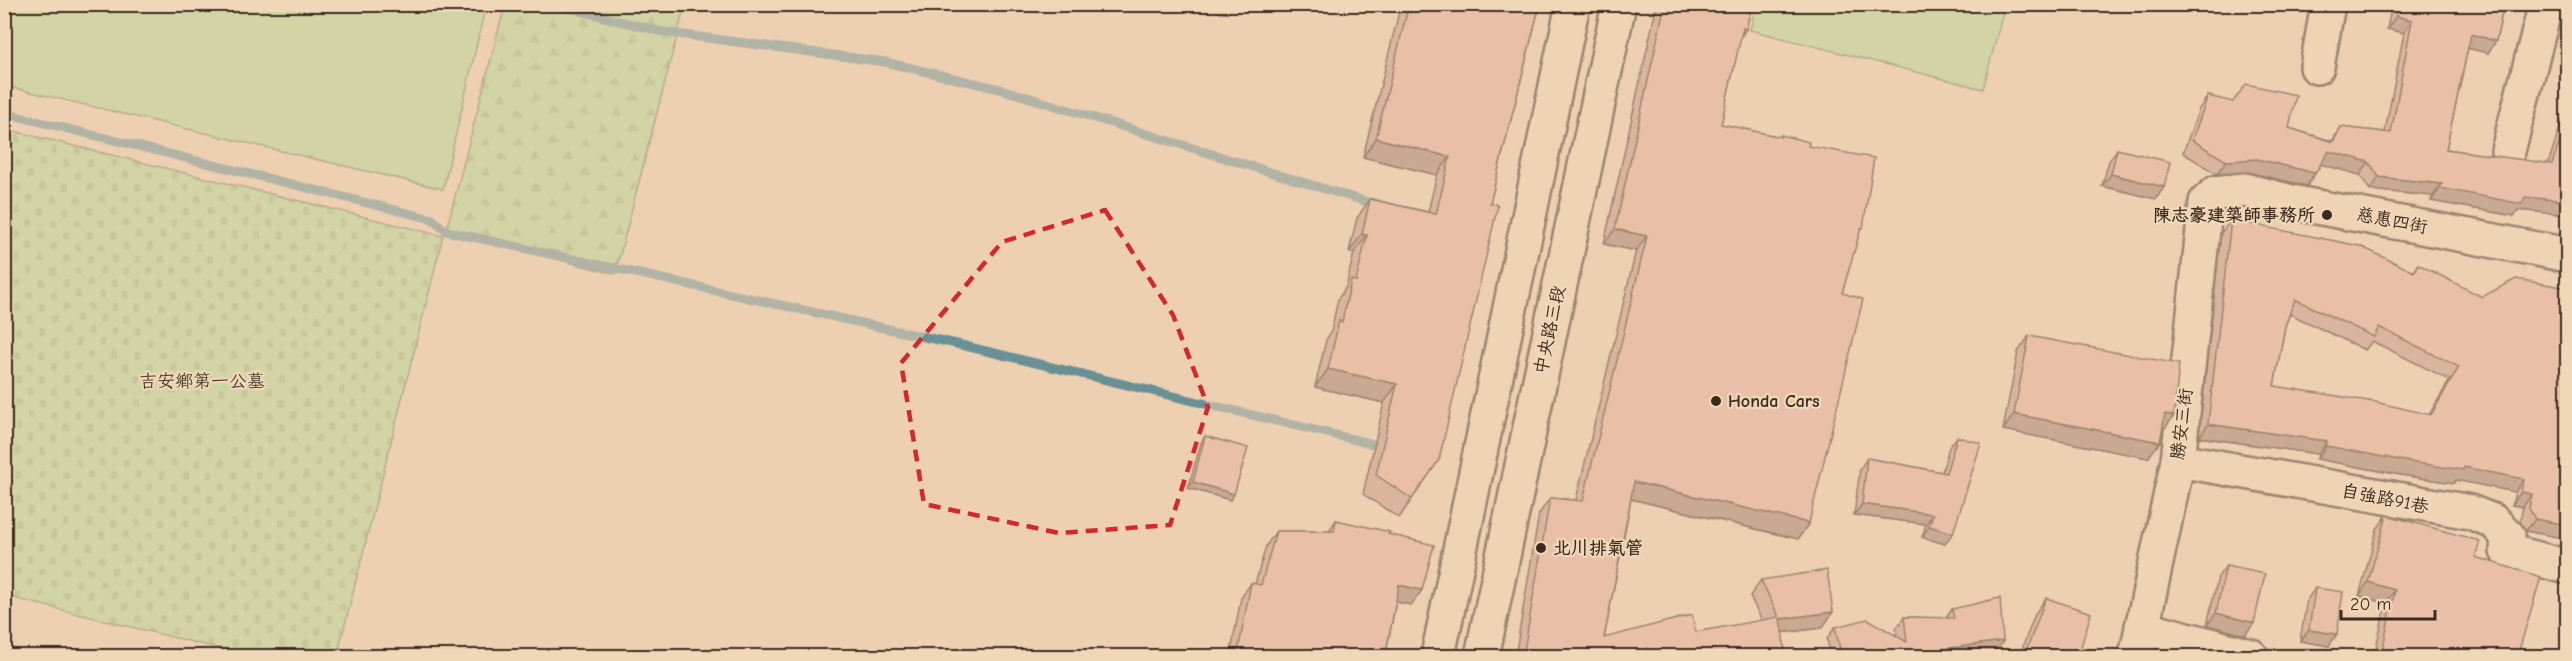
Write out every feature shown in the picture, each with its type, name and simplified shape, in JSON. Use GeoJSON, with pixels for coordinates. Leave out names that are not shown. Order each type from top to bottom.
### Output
{"type":"FeatureCollection","features":[{"type":"Feature","properties":{"kind":"street"},"geometry":{"type":"LineString","coordinates":[[1438,657],[1573,4]]}},
{"type":"Feature","properties":{"kind":"street","name":"中央路三段"},"geometry":{"type":"LineString","coordinates":[[1482,657],[1619,4]]}},
{"type":"Feature","properties":{"kind":"street"},"geometry":{"type":"LineString","coordinates":[[2317,67],[2328,4]]}},
{"type":"Feature","properties":{"kind":"street"},"geometry":{"type":"LineString","coordinates":[[2508,151],[2546,4]]}},
{"type":"Feature","properties":{"kind":"street","name":"慈惠四街"},"geometry":{"type":"LineString","coordinates":[[2216,193],[2244,190],[2296,203],[2568,255]]}},
{"type":"Feature","properties":{"kind":"street","name":"勝安三街"},"geometry":{"type":"LineString","coordinates":[[2139,642],[2178,460],[2206,202],[2216,193]]}},
{"type":"Feature","properties":{"kind":"street","name":"自強路91巷"},"geometry":{"type":"LineString","coordinates":[[2178,460],[2470,512],[2493,521],[2508,536],[2507,551],[2568,567]]}},
{"type":"Feature","properties":{"kind":"street"},"geometry":{"type":"LineString","coordinates":[[2139,642],[2251,657]]}},
{"type":"Feature","properties":{"kind":"highlighted area"},"geometry":{"type":"Polygon","coordinates":[[[1105,210],[1173,315],[1208,407],[1170,525],[1059,533],[924,504],[901,363],[1002,242],[1105,210]]]}},
{"type":"Feature","properties":{"kind":"green space"},"geometry":{"type":"Polygon","coordinates":[[[5,4],[486,5],[443,189],[5,86],[5,4]]]}},
{"type":"Feature","properties":{"kind":"green space"},"geometry":{"type":"Polygon","coordinates":[[[1756,4],[2005,5],[1983,89],[1750,30],[1756,4]]]}},
{"type":"Feature","properties":{"kind":"green space"},"geometry":{"type":"Polygon","coordinates":[[[505,5],[685,5],[615,274],[446,231],[505,5]]]}},
{"type":"Feature","properties":{"kind":"green space","name":"吉安鄉第一公墓"},"geometry":{"type":"Polygon","coordinates":[[[5,129],[443,236],[337,656],[249,656],[5,596],[5,129]]]}},
{"type":"Feature","properties":{"kind":"building"},"geometry":{"type":"Polygon","coordinates":[[[1409,4],[1540,4],[1490,203],[1498,205],[1439,460],[1412,499],[1376,475],[1397,384],[1328,369],[1351,280],[1356,281],[1367,235],[1362,234],[1370,199],[1436,214],[1450,157],[1376,138],[1409,4]]]}},
{"type":"Feature","properties":{"kind":"building"},"geometry":{"type":"Polygon","coordinates":[[[1665,4],[1752,4],[1746,29],[1743,28],[1721,124],[1809,142],[1808,146],[1874,158],[1863,228],[1861,228],[1842,293],[1863,299],[1809,523],[1634,482],[1604,638],[1692,615],[1696,632],[1779,617],[1761,580],[1827,570],[1833,612],[1780,619],[1786,657],[1650,657],[1648,649],[1645,657],[1523,657],[1550,498],[1583,501],[1647,236],[1615,229],[1665,4]]]}},
{"type":"Feature","properties":{"kind":"building"},"geometry":{"type":"Polygon","coordinates":[[[2398,4],[2504,4],[2496,41],[2471,34],[2446,149],[2552,164],[2568,119],[2568,201],[2525,197],[2522,204],[2440,188],[2442,184],[2379,177],[2369,162],[2329,151],[2315,173],[2257,159],[2226,161],[2192,140],[2208,96],[2233,102],[2246,84],[2296,95],[2289,128],[2333,142],[2341,127],[2391,133],[2412,20],[2396,16],[2398,4]]]}},
{"type":"Feature","properties":{"kind":"building"},"geometry":{"type":"Polygon","coordinates":[[[2117,149],[2170,162],[2164,187],[2111,174],[2117,149]]]}},
{"type":"Feature","properties":{"kind":"building"},"geometry":{"type":"Polygon","coordinates":[[[2231,220],[2360,246],[2414,272],[2418,264],[2482,297],[2516,279],[2568,288],[2568,525],[2535,519],[2529,508],[2532,494],[2521,492],[2524,479],[2464,467],[2463,470],[2410,462],[2326,446],[2327,441],[2208,424],[2231,220]],[[2295,299],[2285,326],[2274,386],[2375,402],[2431,415],[2459,367],[2379,327],[2374,337],[2295,299]]]}},
{"type":"Feature","properties":{"kind":"building"},"geometry":{"type":"Polygon","coordinates":[[[2029,336],[2179,364],[2174,416],[2165,414],[2160,442],[2014,414],[2029,336]]]}},
{"type":"Feature","properties":{"kind":"building"},"geometry":{"type":"Polygon","coordinates":[[[1205,436],[1248,448],[1234,494],[1193,482],[1205,436]]]}},
{"type":"Feature","properties":{"kind":"building"},"geometry":{"type":"Polygon","coordinates":[[[1957,437],[1981,443],[1953,533],[1929,526],[1933,514],[1862,504],[1867,458],[1946,473],[1957,437]]]}},
{"type":"Feature","properties":{"kind":"building"},"geometry":{"type":"Polygon","coordinates":[[[2387,515],[2480,541],[2475,557],[2541,577],[2519,650],[2535,654],[2534,657],[2381,657],[2395,590],[2368,582],[2387,515]]]}},
{"type":"Feature","properties":{"kind":"building"},"geometry":{"type":"Polygon","coordinates":[[[1336,520],[1434,545],[1422,590],[1399,585],[1385,657],[1237,657],[1251,583],[1261,585],[1276,531],[1334,531],[1336,520]]]}},
{"type":"Feature","properties":{"kind":"building"},"geometry":{"type":"Polygon","coordinates":[[[2226,566],[2265,574],[2254,623],[2216,613],[2226,566]]]}},
{"type":"Feature","properties":{"kind":"building"},"geometry":{"type":"Polygon","coordinates":[[[2315,588],[2343,592],[2337,634],[2309,630],[2315,588]]]}},
{"type":"Feature","properties":{"kind":"building"},"geometry":{"type":"Polygon","coordinates":[[[2000,598],[2003,641],[1935,650],[1936,657],[1842,657],[1835,627],[1868,619],[1907,642],[1904,617],[1954,618],[1952,609],[2000,598]]]}},
{"type":"Feature","properties":{"kind":"building"},"geometry":{"type":"Polygon","coordinates":[[[2046,598],[2091,613],[2078,657],[2024,657],[2046,598]]]}},
{"type":"Feature","properties":{"kind":"waterway"},"geometry":{"type":"LineString","coordinates":[[553,4],[663,32],[885,62],[1004,90],[1379,204]]}},
{"type":"Feature","properties":{"kind":"waterway"},"geometry":{"type":"LineString","coordinates":[[4,113],[432,219],[446,231],[961,345],[1385,447]]}},
{"type":"Feature","properties":{"kind":"place","name":"陳志豪建築師事務所"},"geometry":{"type":"Point","coordinates":[2327,215]}},
{"type":"Feature","properties":{"kind":"place","name":"Honda Cars"},"geometry":{"type":"Point","coordinates":[1716,401]}},
{"type":"Feature","properties":{"kind":"place","name":"北川排氣管"},"geometry":{"type":"Point","coordinates":[1541,548]}}]}
